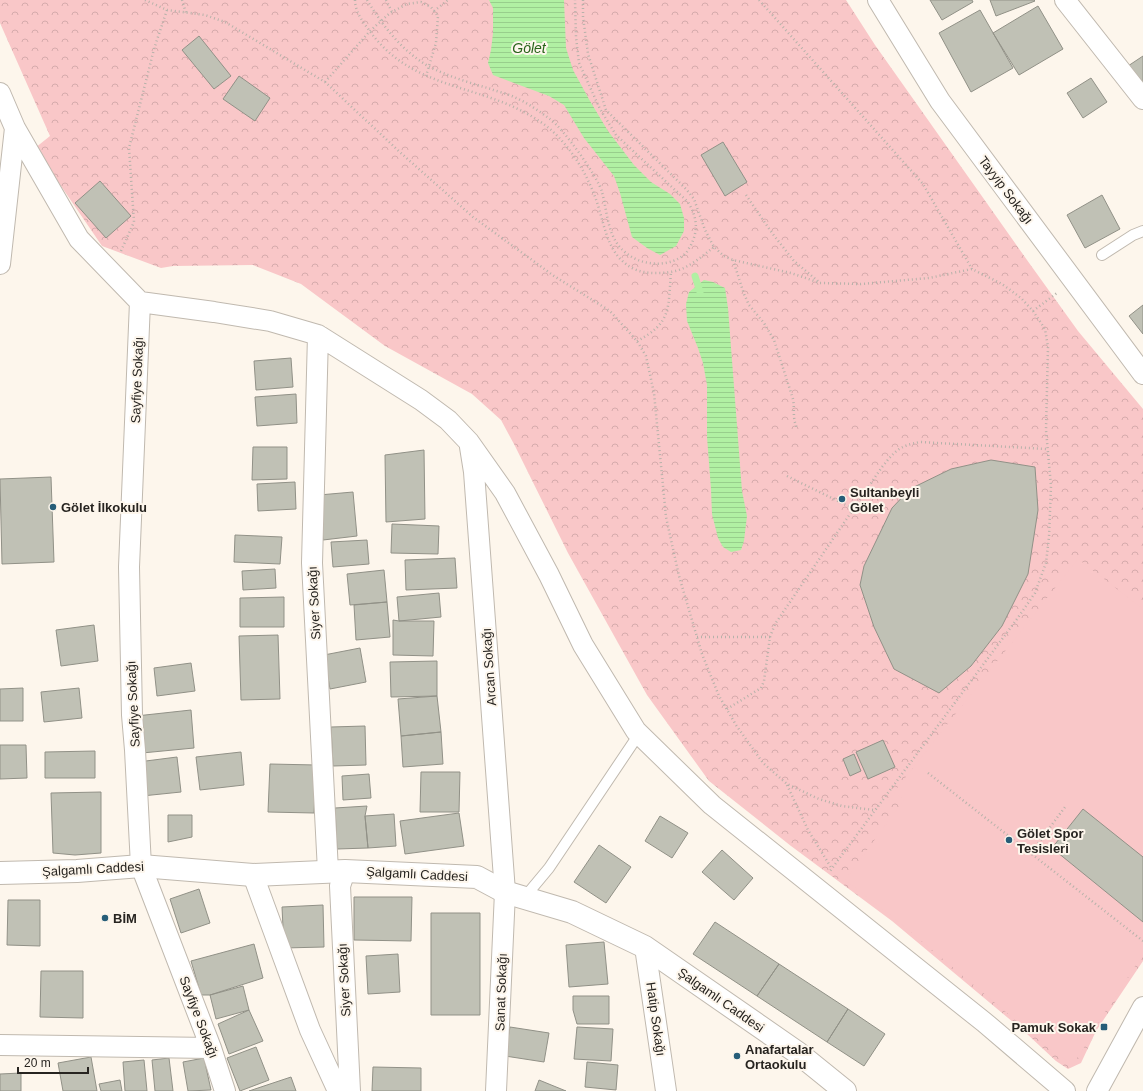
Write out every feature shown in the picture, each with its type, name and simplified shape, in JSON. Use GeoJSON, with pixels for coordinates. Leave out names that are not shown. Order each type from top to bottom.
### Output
{"type":"FeatureCollection","features":[{"type":"Feature","properties":{"kind":"street","name":"Tayyip Sokağı"},"geometry":{"type":"LineString","coordinates":[[878,0],[940,101],[1143,374]]}},
{"type":"Feature","properties":{"kind":"street"},"geometry":{"type":"LineString","coordinates":[[1065,0],[1143,99]]}},
{"type":"Feature","properties":{"kind":"street"},"geometry":{"type":"LineString","coordinates":[[0,93],[15,128],[79,239],[140,302],[270,321],[318,336],[421,400],[448,420],[469,442],[505,493],[549,575],[583,645],[636,731],[712,805],[984,1022],[1065,1091]]}},
{"type":"Feature","properties":{"kind":"street"},"geometry":{"type":"LineString","coordinates":[[0,264],[15,128]]}},
{"type":"Feature","properties":{"kind":"street","name":"Sayfiye Sokağı"},"geometry":{"type":"LineString","coordinates":[[140,302],[129,567],[132,715],[141,866],[211,1048],[225,1091]]}},
{"type":"Feature","properties":{"kind":"street","name":"Siyer Sokağı"},"geometry":{"type":"LineString","coordinates":[[318,336],[312,563],[336,871],[340,886],[350,1091]]}},
{"type":"Feature","properties":{"kind":"street","name":"Arcan Sokağı"},"geometry":{"type":"LineString","coordinates":[[469,442],[474,472],[515,895]]}},
{"type":"Feature","properties":{"kind":"street","name":"Şalgamlı Caddesi"},"geometry":{"type":"LineString","coordinates":[[0,873],[76,871],[141,866],[253,875],[336,871],[477,877],[515,895],[572,912],[645,947],[798,1053],[845,1091]]}},
{"type":"Feature","properties":{"kind":"street"},"geometry":{"type":"LineString","coordinates":[[253,875],[310,1030],[338,1091]]}},
{"type":"Feature","properties":{"kind":"street","name":"Sanat Sokağı"},"geometry":{"type":"LineString","coordinates":[[496,1091],[515,895]]}},
{"type":"Feature","properties":{"kind":"street","name":"Hatip Sokağı"},"geometry":{"type":"LineString","coordinates":[[645,947],[666,1091]]}},
{"type":"Feature","properties":{"kind":"street"},"geometry":{"type":"LineString","coordinates":[[1103,1088],[1143,1007]]}},
{"type":"Feature","properties":{"kind":"street"},"geometry":{"type":"LineString","coordinates":[[0,1045],[211,1048]]}},
{"type":"Feature","properties":{"kind":"lane"},"geometry":{"type":"LineString","coordinates":[[1102,255],[1133,235],[1143,231]]}},
{"type":"Feature","properties":{"kind":"lane"},"geometry":{"type":"LineString","coordinates":[[515,895],[549,868],[640,734]]}},
{"type":"Feature","properties":{"kind":"path"},"geometry":{"type":"LineString","coordinates":[[145,0],[167,10],[205,15],[225,22],[325,82],[402,154],[473,217],[554,276],[610,311],[637,341],[646,356],[654,393],[666,517],[679,576],[702,654],[719,696],[736,725],[763,763],[787,784],[819,799],[842,806],[874,810]]}},
{"type":"Feature","properties":{"kind":"path"},"geometry":{"type":"LineString","coordinates":[[182,0],[186,13]]}},
{"type":"Feature","properties":{"kind":"path"},"geometry":{"type":"LineString","coordinates":[[355,0],[355,4],[361,18],[382,47],[414,70],[426,76],[521,110],[537,119],[553,131],[572,156],[589,183],[595,196],[608,240],[613,250],[634,269],[646,273],[671,272],[693,263],[714,247]]}},
{"type":"Feature","properties":{"kind":"path"},"geometry":{"type":"LineString","coordinates":[[367,0],[380,22],[400,44],[429,66],[468,82],[513,97],[551,120],[566,136],[596,180],[602,192],[611,232],[625,252],[637,261],[655,264],[672,262],[686,254],[693,241],[697,224],[694,211],[688,202],[616,135],[600,109],[579,63],[576,37],[575,0]]}},
{"type":"Feature","properties":{"kind":"path"},"geometry":{"type":"LineString","coordinates":[[386,0],[392,12]]}},
{"type":"Feature","properties":{"kind":"path"},"geometry":{"type":"LineString","coordinates":[[434,11],[448,0]]}},
{"type":"Feature","properties":{"kind":"path"},"geometry":{"type":"LineString","coordinates":[[582,0],[588,54],[606,110],[686,189],[694,199],[705,230],[714,247],[724,256],[733,260],[791,273],[820,283],[861,284],[929,278],[972,269]]}},
{"type":"Feature","properties":{"kind":"path"},"geometry":{"type":"LineString","coordinates":[[759,0],[924,184],[972,269],[1002,284],[1021,298],[1033,311],[1045,329],[1048,347],[1046,430],[1050,486],[1049,537],[1046,563],[1034,593],[1012,626],[874,810],[817,889]]}},
{"type":"Feature","properties":{"kind":"path"},"geometry":{"type":"LineString","coordinates":[[325,82],[380,22],[392,12],[407,4],[421,2],[431,7],[438,16],[438,28],[432,57],[426,76]]}},
{"type":"Feature","properties":{"kind":"path"},"geometry":{"type":"LineString","coordinates":[[112,272],[134,222],[129,148],[154,49],[167,10]]}},
{"type":"Feature","properties":{"kind":"path"},"geometry":{"type":"LineString","coordinates":[[746,195],[772,233],[794,261],[820,283]]}},
{"type":"Feature","properties":{"kind":"path"},"geometry":{"type":"LineString","coordinates":[[733,260],[749,305],[764,323],[774,340],[793,399],[795,407],[793,422],[796,428]]}},
{"type":"Feature","properties":{"kind":"path"},"geometry":{"type":"LineString","coordinates":[[637,341],[659,326],[665,318],[669,298],[671,272]]}},
{"type":"Feature","properties":{"kind":"path"},"geometry":{"type":"LineString","coordinates":[[1033,311],[1073,279]]}},
{"type":"Feature","properties":{"kind":"path"},"geometry":{"type":"LineString","coordinates":[[727,709],[760,688],[764,681],[770,637],[775,624],[882,467],[895,452],[905,445],[920,442],[1048,449]]}},
{"type":"Feature","properties":{"kind":"path"},"geometry":{"type":"LineString","coordinates":[[787,476],[854,509]]}},
{"type":"Feature","properties":{"kind":"path"},"geometry":{"type":"LineString","coordinates":[[697,637],[770,637]]}},
{"type":"Feature","properties":{"kind":"path"},"geometry":{"type":"LineString","coordinates":[[928,773],[1143,941]]}},
{"type":"Feature","properties":{"kind":"path"},"geometry":{"type":"LineString","coordinates":[[787,784],[808,830],[832,869]]}},
{"type":"Feature","properties":{"kind":"path"},"geometry":{"type":"LineString","coordinates":[[1031,853],[1065,807]]}},
{"type":"Feature","properties":{"kind":"green space","name":"Sultanbeyli Gölet"},"geometry":{"type":"Polygon","coordinates":[[[0,0],[846,0],[875,45],[1078,331],[1143,409],[1143,961],[1096,1031],[1081,1063],[1068,1069],[1056,1061],[1026,1033],[892,921],[791,846],[709,781],[647,695],[568,553],[501,420],[472,394],[385,346],[301,284],[253,265],[173,266],[161,268],[102,246],[35,148],[50,136],[0,23],[0,0]]]}},
{"type":"Feature","properties":{"kind":"green space","name":"Gölet Spor Tesisleri"},"geometry":{"type":"Polygon","coordinates":[[[1078,559],[1143,609],[1143,954],[1093,1030],[1079,1057],[1067,1061],[1044,1044],[893,917],[845,880],[904,800],[894,792],[1078,559]]]}},
{"type":"Feature","properties":{"kind":"water","name":"Gölet"},"geometry":{"type":"Polygon","coordinates":[[[489,0],[564,0],[566,48],[573,70],[590,101],[608,131],[634,165],[651,182],[670,194],[680,204],[684,218],[684,231],[676,246],[660,255],[632,237],[614,176],[584,138],[564,105],[549,96],[493,75],[488,63],[493,33],[493,8],[489,0]]]}},
{"type":"Feature","properties":{"kind":"water"},"geometry":{"type":"Polygon","coordinates":[[[704,280],[713,282],[725,288],[728,308],[742,491],[747,516],[744,541],[741,550],[731,552],[723,547],[718,538],[712,514],[707,437],[707,385],[703,363],[687,321],[686,304],[689,292],[704,280]]]}},
{"type":"Feature","properties":{"kind":"building"},"geometry":{"type":"Polygon","coordinates":[[[930,0],[972,0],[973,2],[942,20],[930,0]]]}},
{"type":"Feature","properties":{"kind":"building"},"geometry":{"type":"Polygon","coordinates":[[[990,0],[1034,0],[1035,1],[996,16],[990,0]]]}},
{"type":"Feature","properties":{"kind":"building"},"geometry":{"type":"Polygon","coordinates":[[[1038,6],[1063,49],[1019,75],[993,33],[1038,6]]]}},
{"type":"Feature","properties":{"kind":"building"},"geometry":{"type":"Polygon","coordinates":[[[980,10],[1013,68],[971,92],[939,33],[980,10]]]}},
{"type":"Feature","properties":{"kind":"building"},"geometry":{"type":"Polygon","coordinates":[[[199,36],[231,76],[214,89],[182,50],[199,36]]]}},
{"type":"Feature","properties":{"kind":"building"},"geometry":{"type":"Polygon","coordinates":[[[1143,56],[1143,91],[1125,68],[1143,56]]]}},
{"type":"Feature","properties":{"kind":"building"},"geometry":{"type":"Polygon","coordinates":[[[239,76],[270,98],[255,121],[223,99],[239,76]]]}},
{"type":"Feature","properties":{"kind":"building"},"geometry":{"type":"Polygon","coordinates":[[[1091,78],[1107,102],[1083,118],[1067,93],[1091,78]]]}},
{"type":"Feature","properties":{"kind":"building"},"geometry":{"type":"Polygon","coordinates":[[[723,142],[747,182],[725,196],[701,155],[723,142]]]}},
{"type":"Feature","properties":{"kind":"building"},"geometry":{"type":"Polygon","coordinates":[[[100,181],[131,216],[106,238],[75,203],[100,181]]]}},
{"type":"Feature","properties":{"kind":"building"},"geometry":{"type":"Polygon","coordinates":[[[1102,195],[1120,229],[1085,248],[1067,215],[1102,195]]]}},
{"type":"Feature","properties":{"kind":"building"},"geometry":{"type":"Polygon","coordinates":[[[1143,305],[1143,334],[1129,316],[1143,305]]]}},
{"type":"Feature","properties":{"kind":"building"},"geometry":{"type":"Polygon","coordinates":[[[291,358],[293,387],[256,390],[254,361],[291,358]]]}},
{"type":"Feature","properties":{"kind":"building"},"geometry":{"type":"Polygon","coordinates":[[[296,394],[297,423],[257,426],[255,397],[296,394]]]}},
{"type":"Feature","properties":{"kind":"building"},"geometry":{"type":"Polygon","coordinates":[[[253,447],[287,447],[287,479],[252,480],[253,447]]]}},
{"type":"Feature","properties":{"kind":"building"},"geometry":{"type":"Polygon","coordinates":[[[424,450],[425,519],[386,522],[385,455],[424,450]]]}},
{"type":"Feature","properties":{"kind":"building"},"geometry":{"type":"Polygon","coordinates":[[[991,460],[1035,467],[1038,510],[1028,574],[1002,626],[971,666],[939,693],[894,669],[874,627],[860,585],[864,566],[892,508],[910,489],[951,469],[991,460]]]}},
{"type":"Feature","properties":{"kind":"building"},"geometry":{"type":"Polygon","coordinates":[[[51,477],[54,562],[2,564],[0,479],[51,477]]]}},
{"type":"Feature","properties":{"kind":"building"},"geometry":{"type":"Polygon","coordinates":[[[295,482],[296,509],[258,511],[257,484],[295,482]]]}},
{"type":"Feature","properties":{"kind":"building"},"geometry":{"type":"Polygon","coordinates":[[[353,492],[357,536],[323,540],[319,495],[353,492]]]}},
{"type":"Feature","properties":{"kind":"building"},"geometry":{"type":"Polygon","coordinates":[[[392,524],[439,526],[438,554],[391,553],[392,524]]]}},
{"type":"Feature","properties":{"kind":"building"},"geometry":{"type":"Polygon","coordinates":[[[235,535],[282,537],[280,564],[234,562],[235,535]]]}},
{"type":"Feature","properties":{"kind":"building"},"geometry":{"type":"Polygon","coordinates":[[[367,540],[369,564],[333,567],[331,542],[367,540]]]}},
{"type":"Feature","properties":{"kind":"building"},"geometry":{"type":"Polygon","coordinates":[[[455,558],[457,588],[406,590],[405,560],[455,558]]]}},
{"type":"Feature","properties":{"kind":"building"},"geometry":{"type":"Polygon","coordinates":[[[275,569],[276,588],[243,590],[242,571],[275,569]]]}},
{"type":"Feature","properties":{"kind":"building"},"geometry":{"type":"Polygon","coordinates":[[[384,570],[387,602],[350,605],[347,574],[384,570]]]}},
{"type":"Feature","properties":{"kind":"building"},"geometry":{"type":"Polygon","coordinates":[[[439,593],[441,617],[399,621],[397,597],[439,593]]]}},
{"type":"Feature","properties":{"kind":"building"},"geometry":{"type":"Polygon","coordinates":[[[284,597],[284,627],[240,627],[240,598],[284,597]]]}},
{"type":"Feature","properties":{"kind":"building"},"geometry":{"type":"Polygon","coordinates":[[[387,602],[390,637],[356,640],[354,605],[387,602]]]}},
{"type":"Feature","properties":{"kind":"building"},"geometry":{"type":"Polygon","coordinates":[[[393,620],[434,621],[433,656],[393,655],[393,620]]]}},
{"type":"Feature","properties":{"kind":"building"},"geometry":{"type":"Polygon","coordinates":[[[94,625],[98,661],[61,666],[56,630],[94,625]]]}},
{"type":"Feature","properties":{"kind":"building"},"geometry":{"type":"Polygon","coordinates":[[[278,635],[280,699],[241,700],[239,636],[278,635]]]}},
{"type":"Feature","properties":{"kind":"building"},"geometry":{"type":"Polygon","coordinates":[[[360,648],[366,682],[330,689],[324,655],[360,648]]]}},
{"type":"Feature","properties":{"kind":"building"},"geometry":{"type":"Polygon","coordinates":[[[437,661],[437,696],[391,697],[390,662],[437,661]]]}},
{"type":"Feature","properties":{"kind":"building"},"geometry":{"type":"Polygon","coordinates":[[[191,663],[195,691],[157,696],[154,668],[191,663]]]}},
{"type":"Feature","properties":{"kind":"building"},"geometry":{"type":"Polygon","coordinates":[[[23,688],[23,721],[0,721],[0,689],[23,688]]]}},
{"type":"Feature","properties":{"kind":"building"},"geometry":{"type":"Polygon","coordinates":[[[79,688],[82,718],[44,722],[41,692],[79,688]]]}},
{"type":"Feature","properties":{"kind":"building"},"geometry":{"type":"Polygon","coordinates":[[[437,696],[441,732],[401,736],[398,699],[437,696]]]}},
{"type":"Feature","properties":{"kind":"building"},"geometry":{"type":"Polygon","coordinates":[[[191,710],[194,748],[142,753],[136,716],[191,710]]]}},
{"type":"Feature","properties":{"kind":"building"},"geometry":{"type":"Polygon","coordinates":[[[365,726],[366,765],[333,766],[331,727],[365,726]]]}},
{"type":"Feature","properties":{"kind":"building"},"geometry":{"type":"Polygon","coordinates":[[[441,732],[443,764],[403,767],[401,736],[441,732]]]}},
{"type":"Feature","properties":{"kind":"building"},"geometry":{"type":"Polygon","coordinates":[[[883,740],[895,767],[868,779],[856,752],[883,740]]]}},
{"type":"Feature","properties":{"kind":"building"},"geometry":{"type":"Polygon","coordinates":[[[0,745],[26,745],[27,778],[0,779],[0,745]]]}},
{"type":"Feature","properties":{"kind":"building"},"geometry":{"type":"Polygon","coordinates":[[[95,751],[95,778],[45,778],[45,752],[95,751]]]}},
{"type":"Feature","properties":{"kind":"building"},"geometry":{"type":"Polygon","coordinates":[[[241,752],[244,785],[200,790],[196,757],[241,752]]]}},
{"type":"Feature","properties":{"kind":"building"},"geometry":{"type":"Polygon","coordinates":[[[854,754],[861,771],[850,776],[843,759],[854,754]]]}},
{"type":"Feature","properties":{"kind":"building"},"geometry":{"type":"Polygon","coordinates":[[[177,757],[181,792],[142,796],[138,762],[177,757]]]}},
{"type":"Feature","properties":{"kind":"building"},"geometry":{"type":"Polygon","coordinates":[[[270,764],[316,765],[314,813],[268,812],[270,764]]]}},
{"type":"Feature","properties":{"kind":"building"},"geometry":{"type":"Polygon","coordinates":[[[421,772],[460,772],[459,812],[420,812],[421,772]]]}},
{"type":"Feature","properties":{"kind":"building"},"geometry":{"type":"Polygon","coordinates":[[[369,774],[371,798],[343,800],[342,776],[369,774]]]}},
{"type":"Feature","properties":{"kind":"building"},"geometry":{"type":"Polygon","coordinates":[[[101,792],[101,853],[75,855],[53,853],[51,793],[101,792]]]}},
{"type":"Feature","properties":{"kind":"building"},"geometry":{"type":"Polygon","coordinates":[[[367,806],[365,816],[368,848],[337,849],[335,808],[367,806]]]}},
{"type":"Feature","properties":{"kind":"building"},"geometry":{"type":"Polygon","coordinates":[[[1083,809],[1143,857],[1143,922],[1052,848],[1083,809]]]}},
{"type":"Feature","properties":{"kind":"building"},"geometry":{"type":"Polygon","coordinates":[[[459,813],[464,846],[405,854],[400,821],[459,813]]]}},
{"type":"Feature","properties":{"kind":"building"},"geometry":{"type":"Polygon","coordinates":[[[394,814],[396,846],[368,848],[365,816],[394,814]]]}},
{"type":"Feature","properties":{"kind":"building"},"geometry":{"type":"Polygon","coordinates":[[[168,815],[192,815],[192,837],[168,842],[168,815]]]}},
{"type":"Feature","properties":{"kind":"building"},"geometry":{"type":"Polygon","coordinates":[[[660,816],[688,833],[672,858],[645,841],[660,816]]]}},
{"type":"Feature","properties":{"kind":"building"},"geometry":{"type":"Polygon","coordinates":[[[599,845],[631,867],[606,903],[574,882],[599,845]]]}},
{"type":"Feature","properties":{"kind":"building"},"geometry":{"type":"Polygon","coordinates":[[[722,850],[753,878],[734,900],[702,872],[722,850]]]}},
{"type":"Feature","properties":{"kind":"building"},"geometry":{"type":"Polygon","coordinates":[[[199,889],[210,923],[181,933],[170,899],[199,889]]]}},
{"type":"Feature","properties":{"kind":"building"},"geometry":{"type":"Polygon","coordinates":[[[354,897],[412,897],[411,941],[354,940],[354,897]]]}},
{"type":"Feature","properties":{"kind":"building"},"geometry":{"type":"Polygon","coordinates":[[[8,900],[40,900],[40,946],[7,945],[8,900]]]}},
{"type":"Feature","properties":{"kind":"building"},"geometry":{"type":"Polygon","coordinates":[[[323,905],[324,947],[284,948],[282,907],[323,905]]]}},
{"type":"Feature","properties":{"kind":"building"},"geometry":{"type":"Polygon","coordinates":[[[431,913],[480,913],[480,1015],[431,1015],[431,913]]]}},
{"type":"Feature","properties":{"kind":"building"},"geometry":{"type":"Polygon","coordinates":[[[715,922],[779,964],[757,996],[693,954],[715,922]]]}},
{"type":"Feature","properties":{"kind":"building"},"geometry":{"type":"Polygon","coordinates":[[[604,942],[608,984],[569,987],[566,945],[604,942]]]}},
{"type":"Feature","properties":{"kind":"building"},"geometry":{"type":"Polygon","coordinates":[[[254,944],[263,978],[210,995],[201,995],[191,961],[254,944]]]}},
{"type":"Feature","properties":{"kind":"building"},"geometry":{"type":"Polygon","coordinates":[[[398,954],[400,992],[368,994],[366,956],[398,954]]]}},
{"type":"Feature","properties":{"kind":"building"},"geometry":{"type":"Polygon","coordinates":[[[779,964],[848,1009],[827,1042],[757,996],[779,964]]]}},
{"type":"Feature","properties":{"kind":"building"},"geometry":{"type":"Polygon","coordinates":[[[41,971],[83,971],[83,1018],[40,1017],[41,971]]]}},
{"type":"Feature","properties":{"kind":"building"},"geometry":{"type":"Polygon","coordinates":[[[243,986],[249,1010],[216,1019],[210,995],[243,986]]]}},
{"type":"Feature","properties":{"kind":"building"},"geometry":{"type":"Polygon","coordinates":[[[573,996],[609,996],[609,1024],[577,1024],[573,1010],[573,996]]]}},
{"type":"Feature","properties":{"kind":"building"},"geometry":{"type":"Polygon","coordinates":[[[848,1009],[885,1034],[864,1066],[827,1042],[848,1009]]]}},
{"type":"Feature","properties":{"kind":"building"},"geometry":{"type":"Polygon","coordinates":[[[249,1010],[263,1041],[229,1054],[218,1024],[249,1010]]]}},
{"type":"Feature","properties":{"kind":"building"},"geometry":{"type":"Polygon","coordinates":[[[510,1027],[549,1033],[544,1062],[505,1056],[510,1027]]]}},
{"type":"Feature","properties":{"kind":"building"},"geometry":{"type":"Polygon","coordinates":[[[577,1027],[613,1029],[611,1061],[574,1059],[577,1027]]]}},
{"type":"Feature","properties":{"kind":"building"},"geometry":{"type":"Polygon","coordinates":[[[256,1047],[269,1080],[240,1091],[227,1058],[256,1047]]]}},
{"type":"Feature","properties":{"kind":"building"},"geometry":{"type":"Polygon","coordinates":[[[91,1057],[97,1091],[63,1091],[58,1063],[91,1057]]]}},
{"type":"Feature","properties":{"kind":"building"},"geometry":{"type":"Polygon","coordinates":[[[169,1058],[173,1091],[155,1091],[152,1060],[169,1058]]]}},
{"type":"Feature","properties":{"kind":"building"},"geometry":{"type":"Polygon","coordinates":[[[204,1058],[211,1090],[188,1091],[183,1062],[204,1058]]]}},
{"type":"Feature","properties":{"kind":"building"},"geometry":{"type":"Polygon","coordinates":[[[144,1060],[147,1091],[125,1091],[123,1062],[144,1060]]]}},
{"type":"Feature","properties":{"kind":"building"},"geometry":{"type":"Polygon","coordinates":[[[587,1062],[618,1065],[616,1090],[585,1087],[587,1062]]]}},
{"type":"Feature","properties":{"kind":"building"},"geometry":{"type":"Polygon","coordinates":[[[373,1067],[421,1068],[421,1091],[372,1091],[373,1067]]]}},
{"type":"Feature","properties":{"kind":"building"},"geometry":{"type":"Polygon","coordinates":[[[21,1073],[21,1091],[0,1091],[0,1074],[21,1073]]]}},
{"type":"Feature","properties":{"kind":"building"},"geometry":{"type":"Polygon","coordinates":[[[291,1077],[296,1091],[249,1091],[291,1077]]]}},
{"type":"Feature","properties":{"kind":"building"},"geometry":{"type":"Polygon","coordinates":[[[120,1080],[122,1091],[101,1091],[99,1084],[120,1080]]]}},
{"type":"Feature","properties":{"kind":"building"},"geometry":{"type":"Polygon","coordinates":[[[539,1080],[566,1091],[535,1091],[539,1080]]]}},
{"type":"Feature","properties":{"kind":"waterway"},"geometry":{"type":"LineString","coordinates":[[695,276],[700,292]]}},
{"type":"Feature","properties":{"kind":"place","name":"Sultanbeyli Gölet"},"geometry":{"type":"Point","coordinates":[842,499]}},
{"type":"Feature","properties":{"kind":"place","name":"Gölet İlkokulu"},"geometry":{"type":"Point","coordinates":[53,507]}},
{"type":"Feature","properties":{"kind":"place","name":"Gölet Spor Tesisleri"},"geometry":{"type":"Point","coordinates":[1009,840]}},
{"type":"Feature","properties":{"kind":"place","name":"BİM"},"geometry":{"type":"Point","coordinates":[105,918]}},
{"type":"Feature","properties":{"kind":"place","name":"Pamuk Sokak"},"geometry":{"type":"Point","coordinates":[1104,1027]}},
{"type":"Feature","properties":{"kind":"place","name":"Anafartalar Ortaokulu"},"geometry":{"type":"Point","coordinates":[737,1056]}}]}
